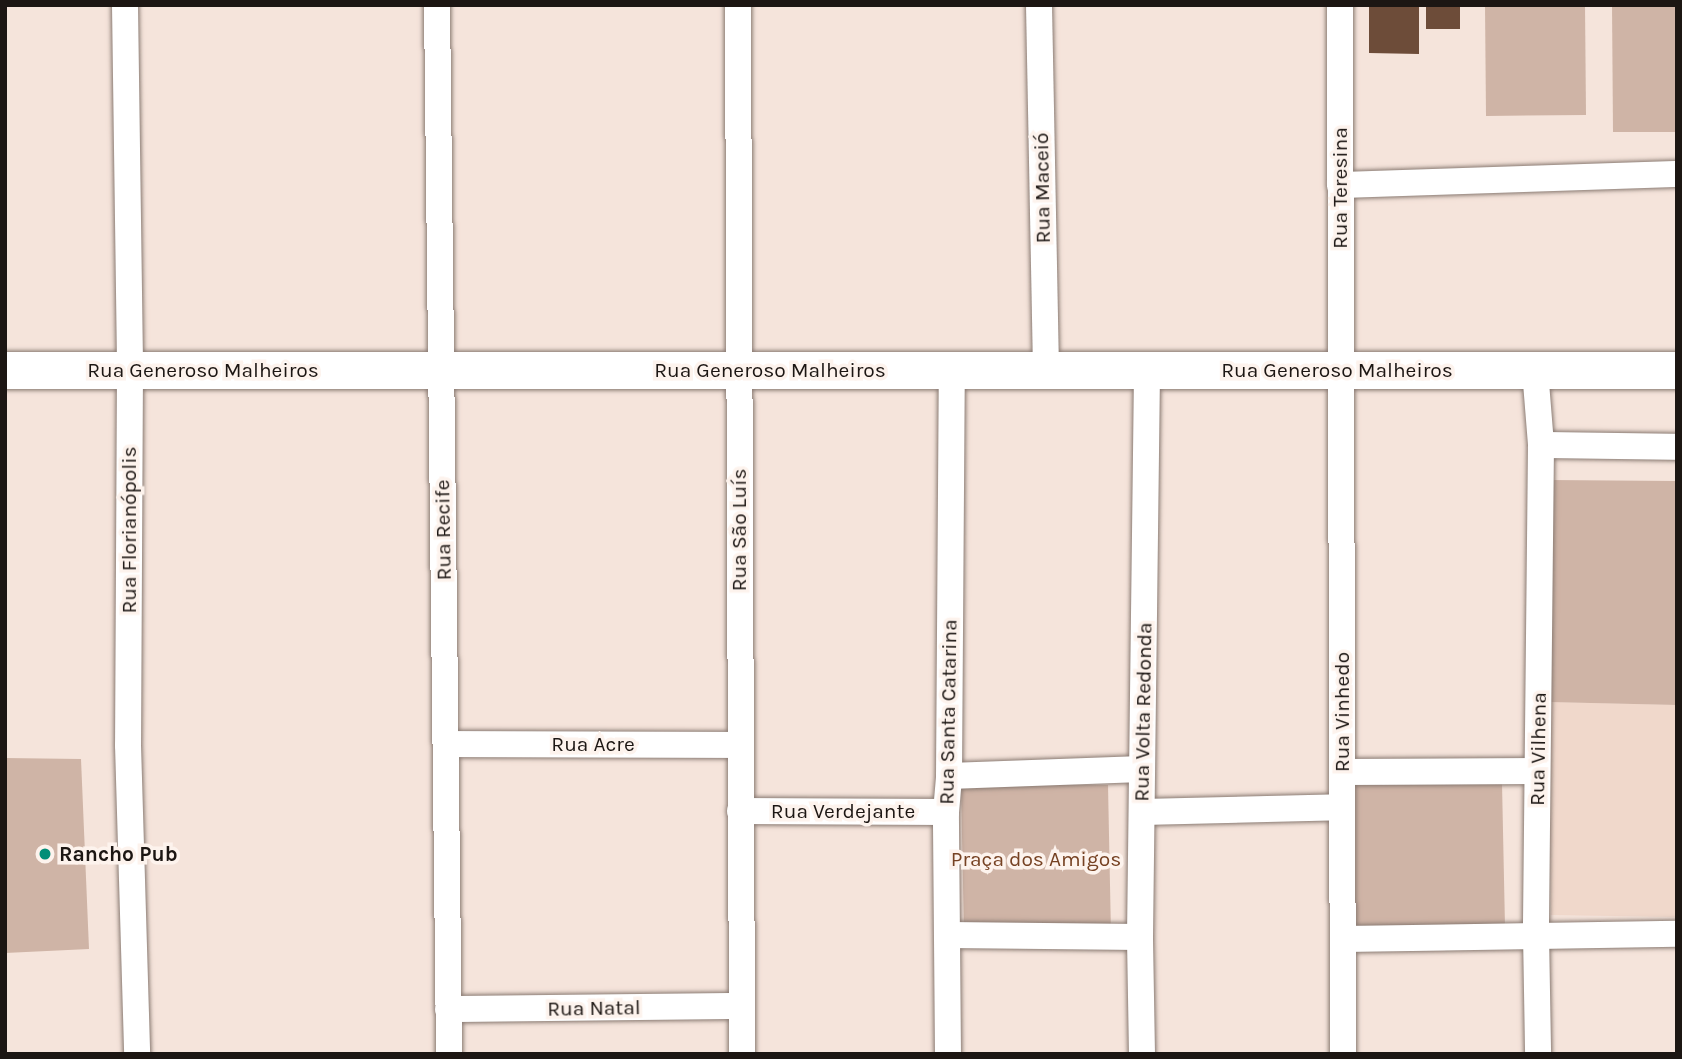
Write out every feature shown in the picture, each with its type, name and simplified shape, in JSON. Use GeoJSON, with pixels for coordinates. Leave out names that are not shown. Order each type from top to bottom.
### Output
{"type":"FeatureCollection","features":[{"type":"Feature","properties":{"kind":"street","name":"Rua Florianópolis"},"geometry":{"type":"LineString","coordinates":[[125,5],[130,370],[128,745],[136,1054]]}},
{"type":"Feature","properties":{"kind":"street","name":"Rua Recife"},"geometry":{"type":"LineString","coordinates":[[437,5],[439,370],[447,744],[449,1054]]}},
{"type":"Feature","properties":{"kind":"street","name":"Rua São Luís"},"geometry":{"type":"LineString","coordinates":[[738,5],[742,1054]]}},
{"type":"Feature","properties":{"kind":"street","name":"Rua Maceió"},"geometry":{"type":"LineString","coordinates":[[1039,5],[1046,370]]}},
{"type":"Feature","properties":{"kind":"street","name":"Rua Teresina"},"geometry":{"type":"LineString","coordinates":[[1340,5],[1341,370]]}},
{"type":"Feature","properties":{"kind":"street"},"geometry":{"type":"LineString","coordinates":[[1340,185],[1677,174]]}},
{"type":"Feature","properties":{"kind":"street","name":"Rua Generoso Malheiros"},"geometry":{"type":"LineString","coordinates":[[5,370],[1677,370]]}},
{"type":"Feature","properties":{"kind":"street","name":"Rua Santa Catarina"},"geometry":{"type":"LineString","coordinates":[[948,1054],[946,812],[949,776],[952,370]]}},
{"type":"Feature","properties":{"kind":"street","name":"Rua Volta Redonda"},"geometry":{"type":"LineString","coordinates":[[1142,1054],[1140,937],[1147,370]]}},
{"type":"Feature","properties":{"kind":"street","name":"Rua Vinhedo"},"geometry":{"type":"LineString","coordinates":[[1341,370],[1343,772],[1340,807],[1344,939],[1343,1054]]}},
{"type":"Feature","properties":{"kind":"street"},"geometry":{"type":"LineString","coordinates":[[1535,370],[1541,445],[1677,447]]}},
{"type":"Feature","properties":{"kind":"street","name":"Rua Vilhena"},"geometry":{"type":"LineString","coordinates":[[1538,1054],[1536,934],[1541,445]]}},
{"type":"Feature","properties":{"kind":"street","name":"Rua Acre"},"geometry":{"type":"LineString","coordinates":[[447,744],[740,745]]}},
{"type":"Feature","properties":{"kind":"street"},"geometry":{"type":"LineString","coordinates":[[949,776],[1142,769]]}},
{"type":"Feature","properties":{"kind":"street"},"geometry":{"type":"LineString","coordinates":[[1343,772],[1537,771]]}},
{"type":"Feature","properties":{"kind":"street"},"geometry":{"type":"LineString","coordinates":[[1142,812],[1340,807]]}},
{"type":"Feature","properties":{"kind":"street","name":"Rua Verdejante"},"geometry":{"type":"LineString","coordinates":[[740,811],[946,812]]}},
{"type":"Feature","properties":{"kind":"street"},"geometry":{"type":"LineString","coordinates":[[1344,939],[1536,934],[1677,934]]}},
{"type":"Feature","properties":{"kind":"street"},"geometry":{"type":"LineString","coordinates":[[948,935],[1140,937]]}},
{"type":"Feature","properties":{"kind":"street","name":"Rua Natal"},"geometry":{"type":"LineString","coordinates":[[448,1009],[740,1006]]}},
{"type":"Feature","properties":{"kind":"shaded area"},"geometry":{"type":"Polygon","coordinates":[[[1548,702],[1677,705],[1677,917],[1551,915],[1548,702]]]}},
{"type":"Feature","properties":{"kind":"green space"},"geometry":{"type":"Polygon","coordinates":[[[1485,5],[1585,5],[1586,115],[1486,116],[1485,5]]]}},
{"type":"Feature","properties":{"kind":"green space"},"geometry":{"type":"Polygon","coordinates":[[[1612,5],[1677,5],[1677,132],[1613,132],[1612,5]]]}},
{"type":"Feature","properties":{"kind":"green space"},"geometry":{"type":"Polygon","coordinates":[[[1549,480],[1677,481],[1677,705],[1548,702],[1549,480]]]}},
{"type":"Feature","properties":{"kind":"green space","name":"Rancho Pub"},"geometry":{"type":"Polygon","coordinates":[[[5,758],[81,759],[89,949],[5,953],[5,758]]]}},
{"type":"Feature","properties":{"kind":"green space"},"geometry":{"type":"Polygon","coordinates":[[[1502,783],[1505,927],[1347,929],[1353,785],[1502,783]]]}},
{"type":"Feature","properties":{"kind":"green space","name":"Praça dos Amigos"},"geometry":{"type":"Polygon","coordinates":[[[961,784],[1108,785],[1111,935],[964,933],[961,784]]]}},
{"type":"Feature","properties":{"kind":"building"},"geometry":{"type":"Polygon","coordinates":[[[1369,5],[1419,5],[1419,54],[1369,53],[1369,5]]]}},
{"type":"Feature","properties":{"kind":"building"},"geometry":{"type":"Polygon","coordinates":[[[1426,5],[1460,5],[1460,29],[1426,29],[1426,5]]]}},
{"type":"Feature","properties":{"kind":"place","name":"Rancho Pub"},"geometry":{"type":"Point","coordinates":[45,854]}}]}
